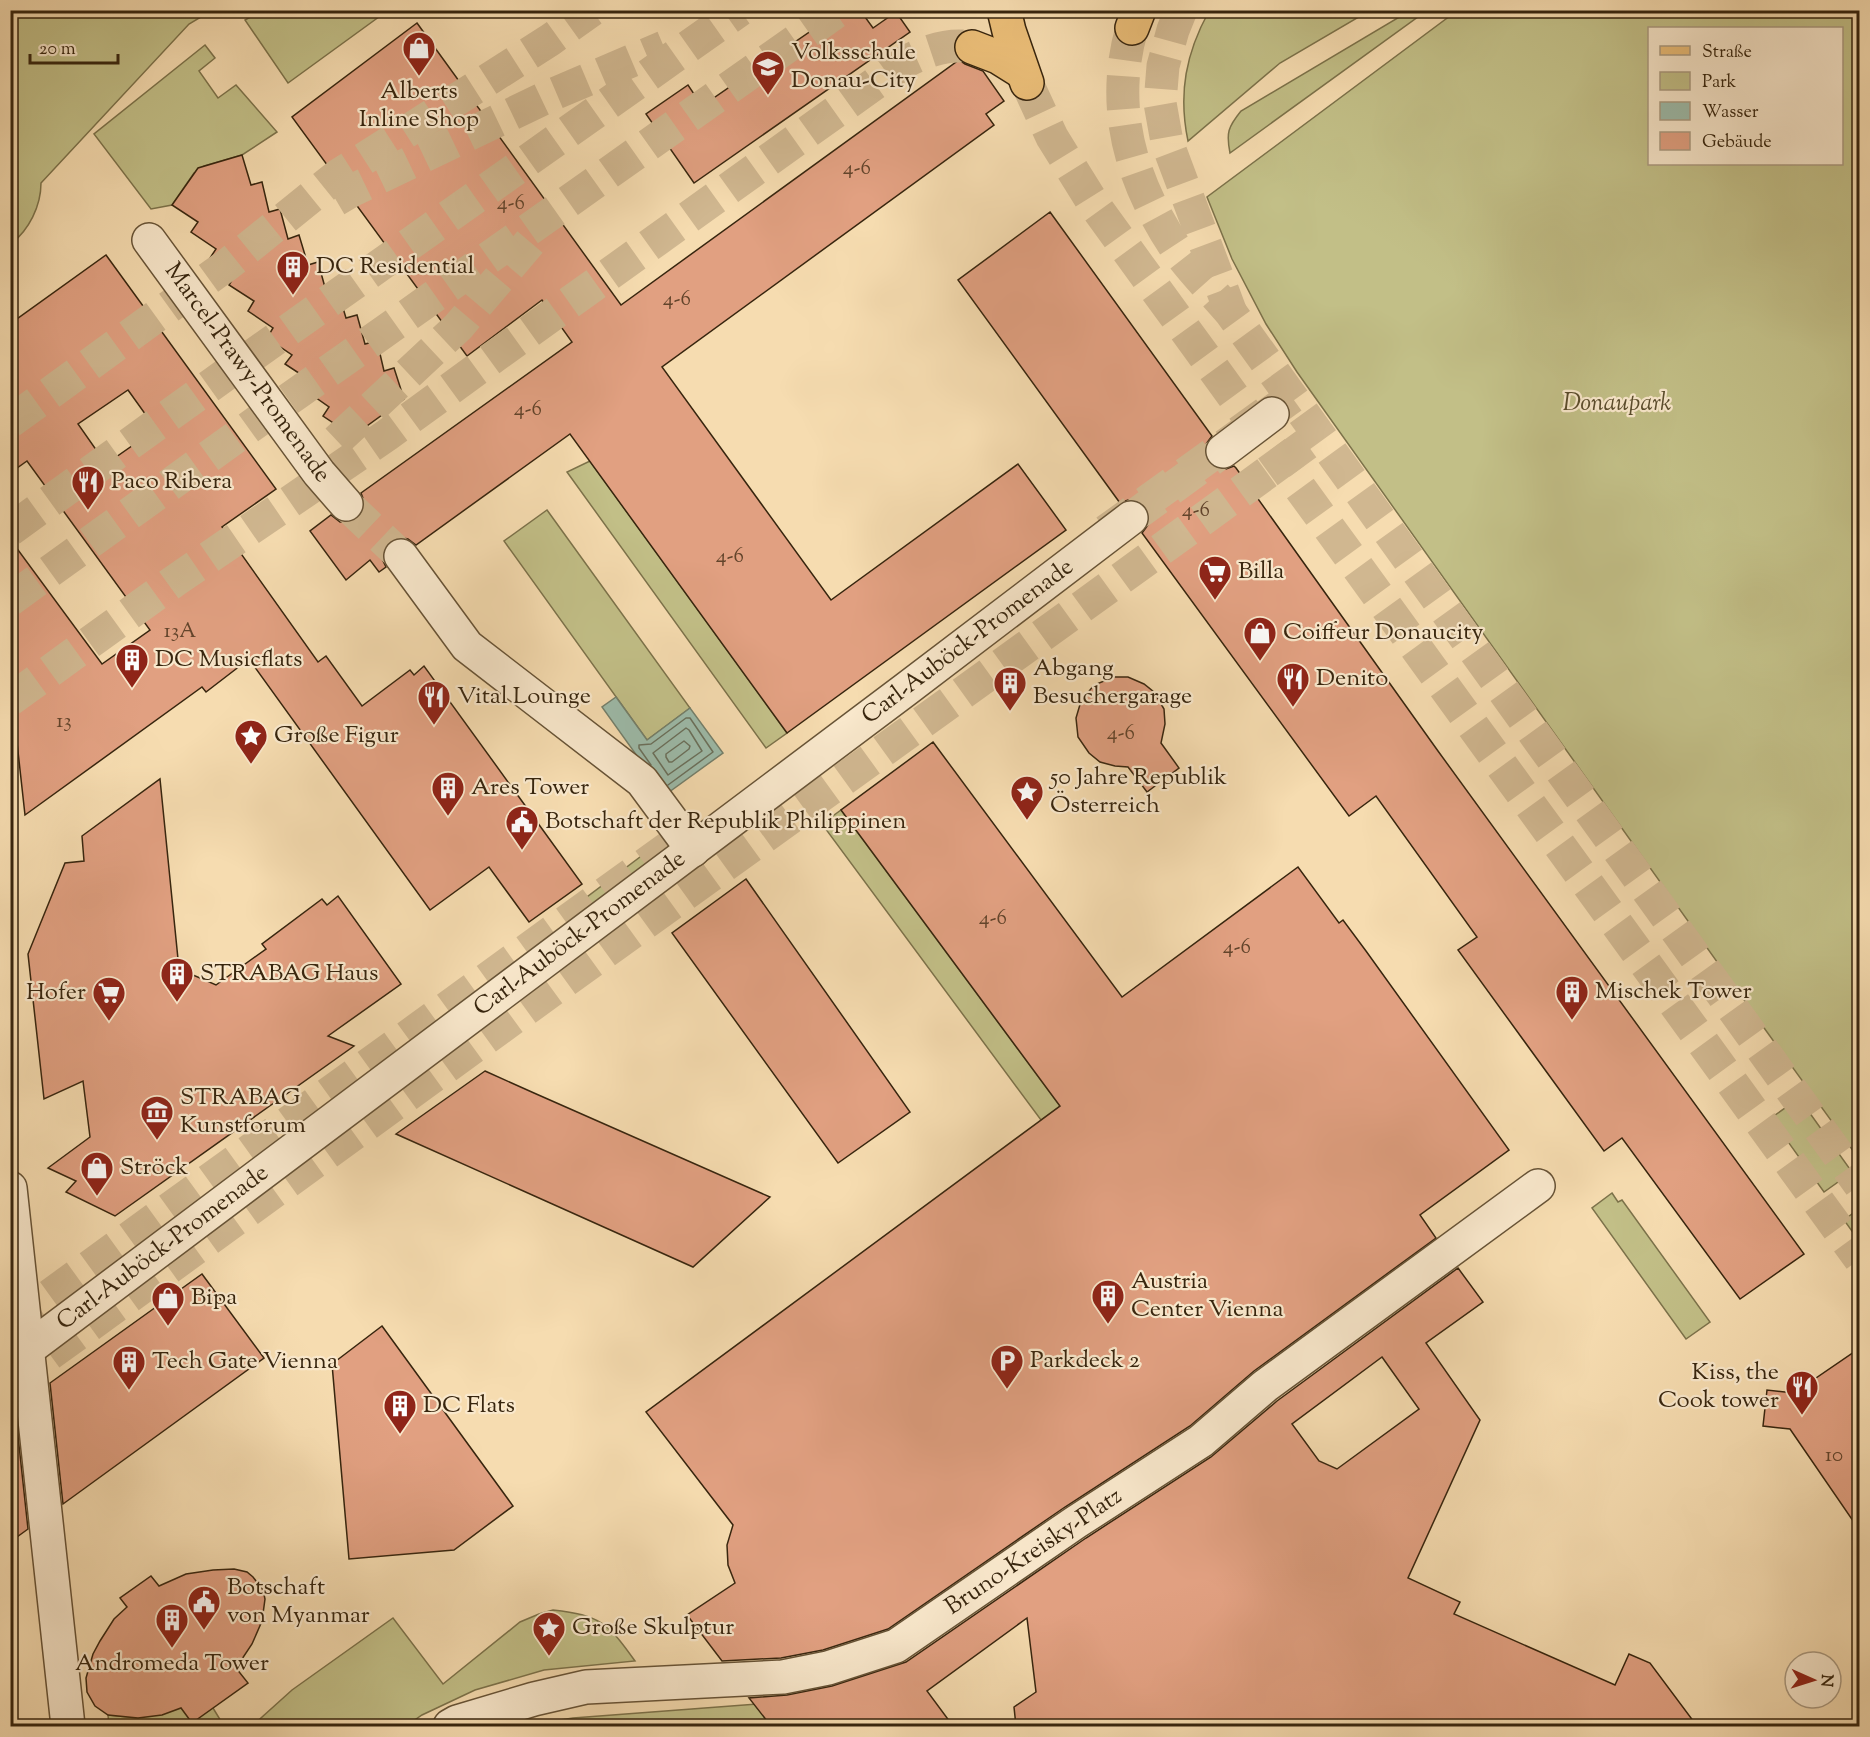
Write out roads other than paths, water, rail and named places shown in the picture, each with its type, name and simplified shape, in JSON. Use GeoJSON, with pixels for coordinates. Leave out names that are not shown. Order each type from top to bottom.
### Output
{"type":"FeatureCollection","features":[{"type":"Feature","properties":{"kind":"main road"},"geometry":{"type":"LineString","coordinates":[[972,47],[998,57],[1025,78],[1004,10]]}},
{"type":"Feature","properties":{"kind":"street","name":"Marcel-Prawy-Promenade"},"geometry":{"type":"LineString","coordinates":[[149,240],[319,473],[346,504]]}},
{"type":"Feature","properties":{"kind":"street"},"geometry":{"type":"LineString","coordinates":[[1223,451],[1272,414]]}},
{"type":"Feature","properties":{"kind":"street","name":"Carl-Auböck-Promenade"},"geometry":{"type":"LineString","coordinates":[[28,1349],[1131,518]]}},
{"type":"Feature","properties":{"kind":"street"},"geometry":{"type":"LineString","coordinates":[[401,556],[467,646],[642,781],[693,850]]}},
{"type":"Feature","properties":{"kind":"street","name":"Bruno-Kreisky-Platz"},"geometry":{"type":"LineString","coordinates":[[450,1726],[534,1699],[586,1687],[783,1677],[828,1668],[896,1646],[1076,1522],[1201,1441],[1265,1386],[1538,1186]]}},
{"type":"Feature","properties":{"kind":"street"},"geometry":{"type":"LineString","coordinates":[[10,1188],[68,1726]]}},
{"type":"Feature","properties":{"kind":"water"},"geometry":{"type":"Polygon","coordinates":[[[616,697],[647,740],[690,708],[723,753],[665,795],[602,707],[616,697]]]}},
{"type":"Feature","properties":{"kind":"tunnel"},"geometry":{"type":"LineString","coordinates":[[10,422],[227,265],[337,176],[550,40],[592,10]]}},
{"type":"Feature","properties":{"kind":"tunnel"},"geometry":{"type":"LineString","coordinates":[[10,530],[740,10]]}},
{"type":"Feature","properties":{"kind":"tunnel"},"geometry":{"type":"LineString","coordinates":[[10,600],[265,416],[839,10]]}},
{"type":"Feature","properties":{"kind":"tunnel"},"geometry":{"type":"LineString","coordinates":[[1181,10],[1163,66],[1160,103],[1167,142],[1231,313]]}},
{"type":"Feature","properties":{"kind":"tunnel"},"geometry":{"type":"LineString","coordinates":[[1132,28],[1125,58],[1123,87],[1124,115],[1129,144],[1136,171],[1147,198],[1177,250],[1231,313],[1860,1185]]}},
{"type":"Feature","properties":{"kind":"tunnel"},"geometry":{"type":"LineString","coordinates":[[10,700],[176,580],[387,435],[905,62],[937,49],[954,46],[972,47]]}},
{"type":"Feature","properties":{"kind":"tunnel"},"geometry":{"type":"LineString","coordinates":[[336,200],[549,96],[664,47]]}},
{"type":"Feature","properties":{"kind":"tunnel"},"geometry":{"type":"LineString","coordinates":[[1027,83],[1052,137],[1093,203],[1860,1259]]}},
{"type":"Feature","properties":{"kind":"tunnel"},"geometry":{"type":"LineString","coordinates":[[301,474],[458,327],[530,242]]}},
{"type":"Feature","properties":{"kind":"tunnel"},"geometry":{"type":"LineString","coordinates":[[1106,531],[1292,397]]}},
{"type":"Feature","properties":{"kind":"tunnel"},"geometry":{"type":"LineString","coordinates":[[10,1383],[1319,435]]}},
{"type":"Feature","properties":{"kind":"tunnel"},"geometry":{"type":"LineString","coordinates":[[1131,518],[1223,451]]}},
{"type":"Feature","properties":{"kind":"tunnel"},"geometry":{"type":"LineString","coordinates":[[346,504],[401,556]]}},
{"type":"Feature","properties":{"kind":"tunnel"},"geometry":{"type":"LineString","coordinates":[[10,1324],[683,837]]}},
{"type":"Feature","properties":{"kind":"place","name":"Alberts Inline Shop"},"geometry":{"type":"Point","coordinates":[419,77]}},
{"type":"Feature","properties":{"kind":"place","name":"Volksschule Donau-City"},"geometry":{"type":"Point","coordinates":[768,96]}},
{"type":"Feature","properties":{"kind":"place","name":"DC Residential"},"geometry":{"type":"Point","coordinates":[293,296]}},
{"type":"Feature","properties":{"kind":"place","name":"Paco Ribera"},"geometry":{"type":"Point","coordinates":[88,511]}},
{"type":"Feature","properties":{"kind":"place","name":"Billa"},"geometry":{"type":"Point","coordinates":[1215,601]}},
{"type":"Feature","properties":{"kind":"place","name":"Coiffeur Donaucity"},"geometry":{"type":"Point","coordinates":[1260,662]}},
{"type":"Feature","properties":{"kind":"place","name":"DC Musicflats"},"geometry":{"type":"Point","coordinates":[132,689]}},
{"type":"Feature","properties":{"kind":"place","name":"Denito"},"geometry":{"type":"Point","coordinates":[1293,708]}},
{"type":"Feature","properties":{"kind":"place","name":"Abgang Besuchergarage"},"geometry":{"type":"Point","coordinates":[1010,712]}},
{"type":"Feature","properties":{"kind":"place","name":"Vital Lounge"},"geometry":{"type":"Point","coordinates":[434,726]}},
{"type":"Feature","properties":{"kind":"place","name":"Große Figur"},"geometry":{"type":"Point","coordinates":[251,765]}},
{"type":"Feature","properties":{"kind":"place","name":"Ares Tower"},"geometry":{"type":"Point","coordinates":[448,817]}},
{"type":"Feature","properties":{"kind":"place","name":"50 Jahre Republik Österreich"},"geometry":{"type":"Point","coordinates":[1027,821]}},
{"type":"Feature","properties":{"kind":"place","name":"Botschaft der Republik Philippinen"},"geometry":{"type":"Point","coordinates":[522,851]}},
{"type":"Feature","properties":{"kind":"place","name":"STRABAG Haus"},"geometry":{"type":"Point","coordinates":[177,1003]}},
{"type":"Feature","properties":{"kind":"place","name":"Mischek Tower"},"geometry":{"type":"Point","coordinates":[1572,1021]}},
{"type":"Feature","properties":{"kind":"place","name":"Hofer"},"geometry":{"type":"Point","coordinates":[109,1022]}},
{"type":"Feature","properties":{"kind":"place","name":"STRABAG Kunstforum"},"geometry":{"type":"Point","coordinates":[157,1141]}},
{"type":"Feature","properties":{"kind":"place","name":"Ströck"},"geometry":{"type":"Point","coordinates":[97,1197]}},
{"type":"Feature","properties":{"kind":"place","name":"Austria Center Vienna"},"geometry":{"type":"Point","coordinates":[1108,1325]}},
{"type":"Feature","properties":{"kind":"place","name":"Bipa"},"geometry":{"type":"Point","coordinates":[168,1327]}},
{"type":"Feature","properties":{"kind":"place","name":"Parkdeck 2"},"geometry":{"type":"Point","coordinates":[1007,1390]}},
{"type":"Feature","properties":{"kind":"place","name":"Tech Gate Vienna"},"geometry":{"type":"Point","coordinates":[129,1391]}},
{"type":"Feature","properties":{"kind":"place","name":"Kiss, the Cook tower"},"geometry":{"type":"Point","coordinates":[1802,1416]}},
{"type":"Feature","properties":{"kind":"place","name":"DC Flats"},"geometry":{"type":"Point","coordinates":[400,1435]}},
{"type":"Feature","properties":{"kind":"place","name":"Botschaft von Myanmar"},"geometry":{"type":"Point","coordinates":[204,1631]}},
{"type":"Feature","properties":{"kind":"place","name":"Andromeda Tower"},"geometry":{"type":"Point","coordinates":[172,1649]}},
{"type":"Feature","properties":{"kind":"place","name":"Große Skulptur"},"geometry":{"type":"Point","coordinates":[549,1657]}},
{"type":"Feature","properties":{"kind":"park label","name":"Donaupark"},"geometry":{"type":"Point","coordinates":[1617,404]}}]}
